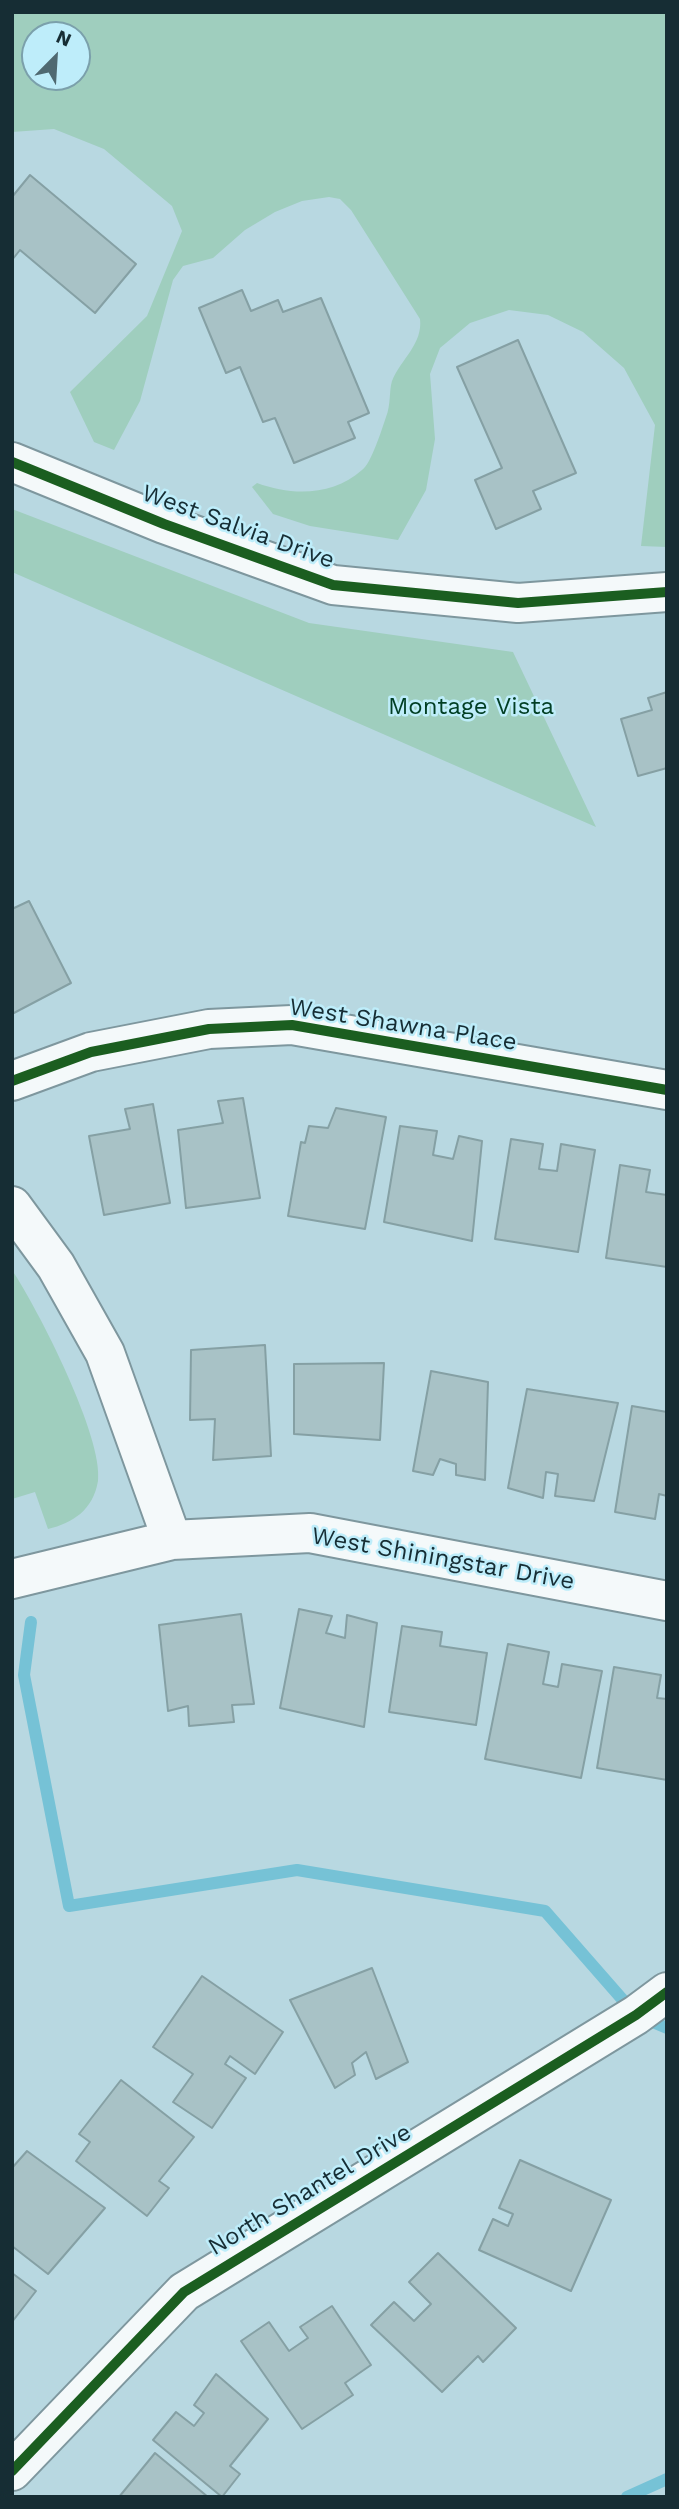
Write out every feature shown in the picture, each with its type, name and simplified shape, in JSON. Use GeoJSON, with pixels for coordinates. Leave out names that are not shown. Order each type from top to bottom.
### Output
{"type":"FeatureCollection","features":[{"type":"Feature","properties":{"kind":"street","name":"West Salvia Drive"},"geometry":{"type":"LineString","coordinates":[[12,462],[164,524],[333,585],[518,603],[667,592]]}},
{"type":"Feature","properties":{"kind":"street","name":"West Shawna Place"},"geometry":{"type":"LineString","coordinates":[[12,1081],[91,1052],[209,1029],[292,1025],[667,1090]]}},
{"type":"Feature","properties":{"kind":"street"},"geometry":{"type":"LineString","coordinates":[[12,1206],[56,1266],[105,1353],[172,1541]]}},
{"type":"Feature","properties":{"kind":"street","name":"West Shiningstar Drive"},"geometry":{"type":"LineString","coordinates":[[12,1579],[172,1541],[310,1533],[667,1601]]}},
{"type":"Feature","properties":{"kind":"street","name":"North Shantel Drive"},"geometry":{"type":"LineString","coordinates":[[12,2471],[184,2292],[636,2015],[667,1992]]}},
{"type":"Feature","properties":{"kind":"green space"},"geometry":{"type":"Polygon","coordinates":[[[12,12],[667,12],[667,547],[641,546],[655,425],[624,368],[583,332],[548,315],[509,310],[470,323],[440,348],[430,374],[435,439],[426,490],[398,540],[310,526],[273,514],[252,487],[257,483],[284,490],[312,491],[338,485],[362,470],[376,446],[388,412],[392,381],[415,344],[420,328],[420,319],[351,210],[340,199],[329,197],[302,201],[275,212],[245,230],[213,258],[183,266],[173,280],[140,401],[114,450],[94,442],[70,392],[147,316],[182,231],[172,206],[104,149],[54,129],[12,132],[12,12]]]}},
{"type":"Feature","properties":{"kind":"green space","name":"Montage Vista"},"geometry":{"type":"Polygon","coordinates":[[[12,509],[309,623],[513,652],[596,827],[12,572],[12,509]]]}},
{"type":"Feature","properties":{"kind":"green space"},"geometry":{"type":"Polygon","coordinates":[[[12,1270],[67,1374],[91,1435],[97,1461],[98,1481],[87,1507],[66,1523],[48,1529],[35,1492],[12,1499],[12,1270]]]}},
{"type":"Feature","properties":{"kind":"building"},"geometry":{"type":"Polygon","coordinates":[[[30,175],[136,264],[95,313],[20,250],[12,260],[12,197],[30,175]]]}},
{"type":"Feature","properties":{"kind":"building"},"geometry":{"type":"Polygon","coordinates":[[[242,290],[251,311],[278,300],[283,312],[321,298],[369,413],[348,422],[355,438],[294,463],[275,418],[263,422],[240,367],[226,373],[199,308],[242,290]]]}},
{"type":"Feature","properties":{"kind":"building"},"geometry":{"type":"Polygon","coordinates":[[[518,340],[576,473],[533,491],[541,509],[496,529],[475,480],[502,468],[457,367],[518,340]]]}},
{"type":"Feature","properties":{"kind":"building"},"geometry":{"type":"Polygon","coordinates":[[[667,692],[667,768],[638,776],[621,719],[652,710],[648,698],[667,692]]]}},
{"type":"Feature","properties":{"kind":"building"},"geometry":{"type":"Polygon","coordinates":[[[29,901],[71,983],[12,1014],[12,909],[29,901]]]}},
{"type":"Feature","properties":{"kind":"building"},"geometry":{"type":"Polygon","coordinates":[[[243,1098],[260,1198],[186,1208],[178,1130],[223,1123],[218,1101],[243,1098]]]}},
{"type":"Feature","properties":{"kind":"building"},"geometry":{"type":"Polygon","coordinates":[[[153,1104],[170,1203],[104,1215],[89,1136],[130,1129],[125,1109],[153,1104]]]}},
{"type":"Feature","properties":{"kind":"building"},"geometry":{"type":"Polygon","coordinates":[[[336,1108],[386,1117],[365,1229],[288,1216],[301,1142],[305,1143],[309,1126],[328,1128],[336,1108]]]}},
{"type":"Feature","properties":{"kind":"building"},"geometry":{"type":"Polygon","coordinates":[[[400,1126],[437,1131],[433,1155],[453,1159],[459,1136],[482,1141],[472,1241],[384,1222],[400,1126]]]}},
{"type":"Feature","properties":{"kind":"building"},"geometry":{"type":"Polygon","coordinates":[[[511,1139],[543,1144],[539,1169],[557,1171],[561,1144],[595,1150],[578,1252],[495,1239],[511,1139]]]}},
{"type":"Feature","properties":{"kind":"building"},"geometry":{"type":"Polygon","coordinates":[[[620,1165],[650,1170],[646,1192],[667,1195],[667,1267],[606,1258],[620,1165]]]}},
{"type":"Feature","properties":{"kind":"building"},"geometry":{"type":"Polygon","coordinates":[[[265,1345],[271,1456],[213,1460],[215,1419],[190,1420],[191,1350],[265,1345]]]}},
{"type":"Feature","properties":{"kind":"building"},"geometry":{"type":"Polygon","coordinates":[[[384,1363],[380,1440],[294,1434],[294,1364],[384,1363]]]}},
{"type":"Feature","properties":{"kind":"building"},"geometry":{"type":"Polygon","coordinates":[[[431,1371],[488,1382],[485,1480],[456,1475],[456,1464],[440,1459],[433,1475],[413,1471],[431,1371]]]}},
{"type":"Feature","properties":{"kind":"building"},"geometry":{"type":"Polygon","coordinates":[[[527,1389],[618,1403],[594,1501],[555,1496],[558,1474],[546,1472],[543,1498],[508,1488],[527,1389]]]}},
{"type":"Feature","properties":{"kind":"building"},"geometry":{"type":"Polygon","coordinates":[[[632,1406],[667,1412],[667,1496],[659,1494],[655,1519],[615,1512],[632,1406]]]}},
{"type":"Feature","properties":{"kind":"building"},"geometry":{"type":"Polygon","coordinates":[[[299,1609],[332,1616],[326,1633],[345,1638],[347,1615],[377,1623],[364,1727],[280,1708],[299,1609]]]}},
{"type":"Feature","properties":{"kind":"building"},"geometry":{"type":"Polygon","coordinates":[[[241,1614],[254,1704],[232,1705],[234,1722],[189,1726],[188,1706],[168,1711],[159,1625],[241,1614]]]}},
{"type":"Feature","properties":{"kind":"building"},"geometry":{"type":"Polygon","coordinates":[[[402,1626],[442,1632],[440,1646],[487,1653],[476,1725],[389,1712],[402,1626]]]}},
{"type":"Feature","properties":{"kind":"building"},"geometry":{"type":"Polygon","coordinates":[[[508,1644],[549,1652],[543,1684],[558,1687],[562,1664],[602,1671],[581,1778],[485,1759],[508,1644]]]}},
{"type":"Feature","properties":{"kind":"building"},"geometry":{"type":"Polygon","coordinates":[[[614,1667],[661,1675],[657,1698],[667,1699],[667,1780],[597,1768],[614,1667]]]}},
{"type":"Feature","properties":{"kind":"building"},"geometry":{"type":"Polygon","coordinates":[[[372,1968],[408,2062],[376,2079],[366,2052],[352,2063],[355,2075],[335,2088],[290,2000],[372,1968]]]}},
{"type":"Feature","properties":{"kind":"building"},"geometry":{"type":"Polygon","coordinates":[[[202,1976],[283,2032],[255,2074],[230,2056],[225,2064],[246,2078],[212,2128],[173,2102],[193,2074],[153,2047],[202,1976]]]}},
{"type":"Feature","properties":{"kind":"building"},"geometry":{"type":"Polygon","coordinates":[[[121,2080],[194,2137],[159,2181],[169,2188],[147,2216],[76,2161],[90,2142],[79,2134],[121,2080]]]}},
{"type":"Feature","properties":{"kind":"building"},"geometry":{"type":"Polygon","coordinates":[[[27,2151],[105,2208],[48,2274],[12,2246],[12,2168],[27,2151]]]}},
{"type":"Feature","properties":{"kind":"building"},"geometry":{"type":"Polygon","coordinates":[[[520,2160],[611,2200],[571,2291],[479,2250],[493,2219],[508,2226],[513,2214],[499,2208],[520,2160]]]}},
{"type":"Feature","properties":{"kind":"building"},"geometry":{"type":"Polygon","coordinates":[[[438,2253],[516,2328],[483,2362],[478,2356],[442,2392],[371,2325],[394,2302],[414,2321],[431,2304],[409,2282],[438,2253]]]}},
{"type":"Feature","properties":{"kind":"building"},"geometry":{"type":"Polygon","coordinates":[[[12,2273],[36,2291],[12,2322],[12,2273]]]}},
{"type":"Feature","properties":{"kind":"building"},"geometry":{"type":"Polygon","coordinates":[[[332,2306],[371,2365],[345,2383],[353,2395],[302,2429],[241,2341],[269,2322],[289,2351],[308,2338],[300,2327],[332,2306]]]}},
{"type":"Feature","properties":{"kind":"building"},"geometry":{"type":"Polygon","coordinates":[[[216,2374],[268,2419],[230,2466],[240,2474],[222,2497],[153,2440],[176,2412],[194,2426],[204,2413],[194,2405],[216,2374]]]}},
{"type":"Feature","properties":{"kind":"building"},"geometry":{"type":"Polygon","coordinates":[[[155,2453],[208,2497],[119,2497],[155,2453]]]}},
{"type":"Feature","properties":{"kind":"waterway"},"geometry":{"type":"LineString","coordinates":[[31,1622],[24,1675],[69,1906],[297,1870],[545,1911],[636,2015],[667,2028]]}},
{"type":"Feature","properties":{"kind":"waterway"},"geometry":{"type":"LineString","coordinates":[[627,2497],[667,2479]]}},
{"type":"Feature","properties":{"kind":"cycle path"},"geometry":{"type":"LineString","coordinates":[[12,462],[164,524],[333,585],[518,603],[667,592]]}},
{"type":"Feature","properties":{"kind":"cycle path"},"geometry":{"type":"LineString","coordinates":[[12,1081],[91,1052],[209,1029],[292,1025],[667,1090]]}},
{"type":"Feature","properties":{"kind":"cycle path"},"geometry":{"type":"LineString","coordinates":[[12,2471],[184,2292],[636,2015],[667,1992]]}}]}
